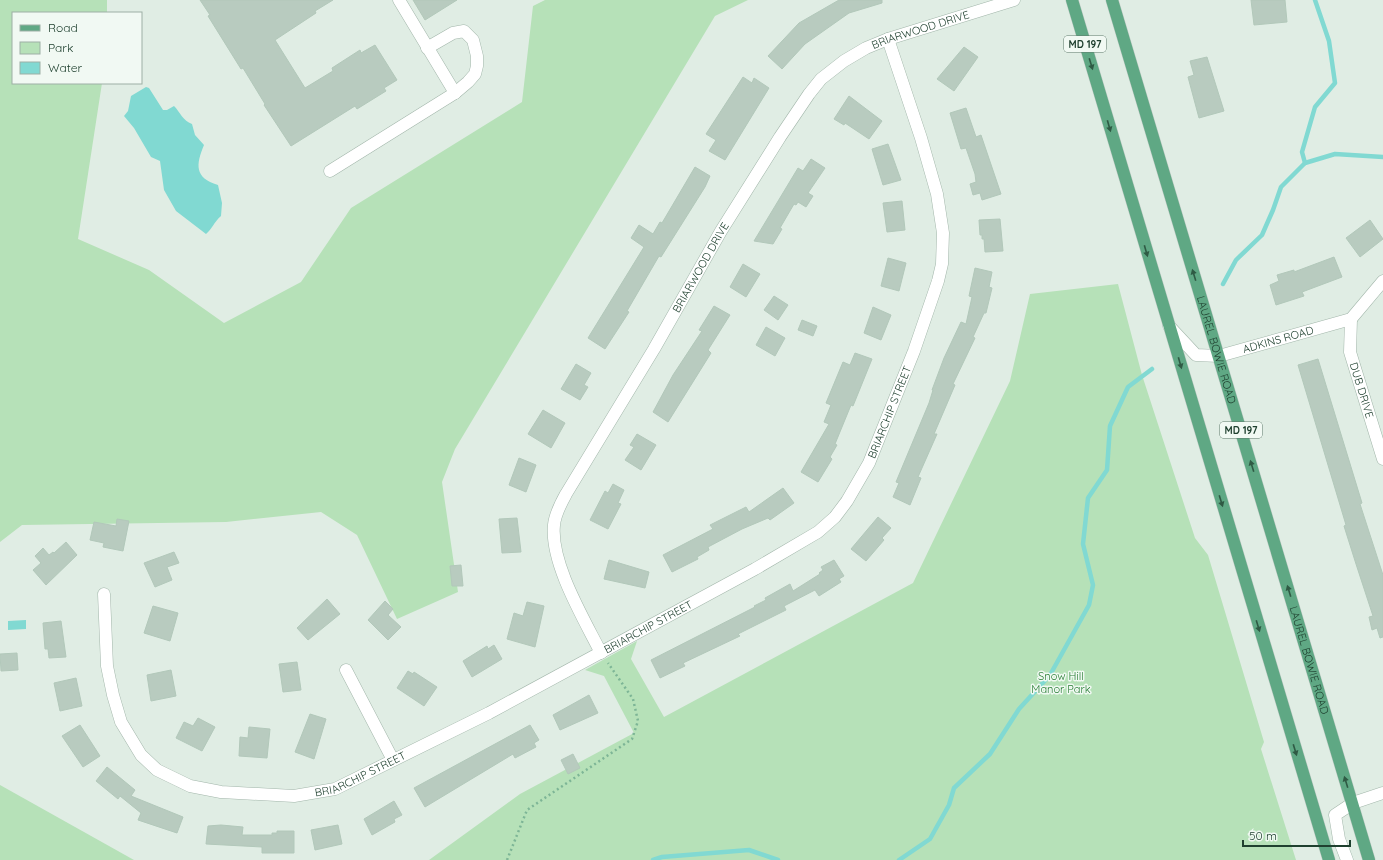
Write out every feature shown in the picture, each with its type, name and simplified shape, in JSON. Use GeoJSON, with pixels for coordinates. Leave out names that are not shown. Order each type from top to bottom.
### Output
{"type":"FeatureCollection","features":[{"type":"Feature","properties":{"kind":"main road","name":"MD 197"},"geometry":{"type":"LineString","coordinates":[[1072,0],[1168,326],[1329,860]]}},
{"type":"Feature","properties":{"kind":"main road","name":"LAUREL BOWIE ROAD"},"geometry":{"type":"LineString","coordinates":[[1112,0],[1369,860]]}},
{"type":"Feature","properties":{"kind":"street"},"geometry":{"type":"LineString","coordinates":[[399,0],[455,93]]}},
{"type":"Feature","properties":{"kind":"street","name":"BRIARWOOD DRIVE"},"geometry":{"type":"LineString","coordinates":[[601,653],[568,584],[558,557],[554,525],[560,504],[654,349],[721,232],[809,94],[821,79],[844,61],[866,48],[888,39],[1014,0]]}},
{"type":"Feature","properties":{"kind":"street"},"geometry":{"type":"LineString","coordinates":[[330,171],[455,93],[475,74],[478,56],[473,40],[464,31],[453,32],[427,48]]}},
{"type":"Feature","properties":{"kind":"street","name":"BRIARCHIP STREET"},"geometry":{"type":"LineString","coordinates":[[104,594],[107,666],[113,695],[121,722],[131,741],[141,755],[157,770],[190,786],[221,792],[294,796],[335,789],[489,713],[601,653],[818,532],[835,517],[847,501],[869,463],[914,351],[938,281],[943,251],[941,213],[937,194],[921,138],[888,39]]}},
{"type":"Feature","properties":{"kind":"street"},"geometry":{"type":"LineString","coordinates":[[1351,320],[1383,281]]}},
{"type":"Feature","properties":{"kind":"street","name":"ADKINS ROAD"},"geometry":{"type":"LineString","coordinates":[[1168,326],[1196,355],[1219,356],[1351,320]]}},
{"type":"Feature","properties":{"kind":"street","name":"DUB DRIVE"},"geometry":{"type":"LineString","coordinates":[[1351,320],[1350,352],[1383,459]]}},
{"type":"Feature","properties":{"kind":"street"},"geometry":{"type":"LineString","coordinates":[[346,670],[393,760]]}},
{"type":"Feature","properties":{"kind":"street"},"geometry":{"type":"LineString","coordinates":[[1347,860],[1339,839],[1335,815],[1352,803],[1383,793]]}},
{"type":"Feature","properties":{"kind":"path"},"geometry":{"type":"LineString","coordinates":[[507,860],[527,810],[632,739],[638,721],[633,699],[601,653]]}},
{"type":"Feature","properties":{"kind":"green space"},"geometry":{"type":"Polygon","coordinates":[[[0,0],[107,0],[107,12],[12,12],[12,84],[102,84],[78,239],[149,270],[224,323],[301,282],[351,208],[522,102],[533,6],[545,0],[748,0],[715,16],[455,449],[442,482],[458,592],[397,619],[357,535],[321,512],[226,522],[22,525],[0,542],[0,0]]]}},
{"type":"Feature","properties":{"kind":"green space","name":"Snow Hill Manor Park"},"geometry":{"type":"Polygon","coordinates":[[[1118,284],[1142,375],[1195,538],[1208,555],[1264,742],[1261,749],[1296,860],[429,860],[520,794],[634,733],[604,676],[585,670],[637,641],[631,659],[664,717],[913,583],[1010,381],[1030,294],[1118,284]]]}},
{"type":"Feature","properties":{"kind":"green space"},"geometry":{"type":"Polygon","coordinates":[[[0,785],[134,860],[0,860],[0,785]]]}},
{"type":"Feature","properties":{"kind":"water"},"geometry":{"type":"Polygon","coordinates":[[[146,87],[149,88],[163,110],[167,110],[174,106],[184,119],[192,124],[195,135],[204,145],[199,158],[199,170],[201,174],[210,182],[218,185],[222,203],[221,216],[206,234],[176,211],[164,190],[160,161],[151,157],[134,128],[124,116],[128,111],[131,96],[146,87]]]}},
{"type":"Feature","properties":{"kind":"water"},"geometry":{"type":"Polygon","coordinates":[[[26,620],[26,629],[8,630],[8,621],[26,620]]]}},
{"type":"Feature","properties":{"kind":"building"},"geometry":{"type":"Polygon","coordinates":[[[200,0],[333,0],[275,40],[305,88],[333,71],[332,68],[360,50],[361,53],[375,45],[397,80],[384,88],[386,91],[357,109],[355,106],[291,146],[264,105],[265,104],[243,68],[241,69],[208,16],[210,15],[200,0]]]}},
{"type":"Feature","properties":{"kind":"building"},"geometry":{"type":"Polygon","coordinates":[[[413,0],[457,0],[425,20],[413,0]]]}},
{"type":"Feature","properties":{"kind":"building"},"geometry":{"type":"Polygon","coordinates":[[[839,0],[882,0],[882,3],[849,13],[805,44],[782,69],[768,56],[799,23],[839,0]]]}},
{"type":"Feature","properties":{"kind":"building"},"geometry":{"type":"Polygon","coordinates":[[[1251,0],[1285,0],[1287,22],[1254,25],[1251,0]]]}},
{"type":"Feature","properties":{"kind":"building"},"geometry":{"type":"Polygon","coordinates":[[[964,47],[978,57],[954,91],[937,79],[964,47]]]}},
{"type":"Feature","properties":{"kind":"building"},"geometry":{"type":"Polygon","coordinates":[[[1207,57],[1224,111],[1199,118],[1188,77],[1194,75],[1190,61],[1207,57]]]}},
{"type":"Feature","properties":{"kind":"building"},"geometry":{"type":"Polygon","coordinates":[[[743,77],[752,83],[754,78],[769,88],[725,160],[709,151],[716,140],[706,134],[743,77]]]}},
{"type":"Feature","properties":{"kind":"building"},"geometry":{"type":"Polygon","coordinates":[[[849,96],[882,121],[869,139],[845,123],[844,125],[834,119],[849,96]]]}},
{"type":"Feature","properties":{"kind":"building"},"geometry":{"type":"Polygon","coordinates":[[[966,108],[976,137],[981,135],[1001,194],[982,200],[980,193],[973,195],[970,184],[976,182],[975,174],[966,148],[961,149],[950,113],[966,108]]]}},
{"type":"Feature","properties":{"kind":"building"},"geometry":{"type":"Polygon","coordinates":[[[888,144],[901,180],[883,185],[872,149],[888,144]]]}},
{"type":"Feature","properties":{"kind":"building"},"geometry":{"type":"Polygon","coordinates":[[[811,159],[825,168],[808,193],[813,196],[806,207],[798,202],[796,205],[794,204],[780,228],[782,229],[773,244],[754,241],[798,168],[803,171],[811,159]]]}},
{"type":"Feature","properties":{"kind":"building"},"geometry":{"type":"Polygon","coordinates":[[[695,167],[710,176],[705,187],[661,257],[659,256],[627,311],[629,312],[605,349],[588,338],[644,247],[631,238],[639,225],[653,234],[660,222],[662,223],[695,167]]]}},
{"type":"Feature","properties":{"kind":"building"},"geometry":{"type":"Polygon","coordinates":[[[902,201],[905,230],[887,232],[883,203],[902,201]]]}},
{"type":"Feature","properties":{"kind":"building"},"geometry":{"type":"Polygon","coordinates":[[[1000,219],[1003,251],[985,252],[984,239],[982,239],[982,235],[980,235],[979,220],[1000,219]]]}},
{"type":"Feature","properties":{"kind":"building"},"geometry":{"type":"Polygon","coordinates":[[[1370,220],[1383,239],[1360,257],[1346,238],[1370,220]]]}},
{"type":"Feature","properties":{"kind":"building"},"geometry":{"type":"Polygon","coordinates":[[[1334,257],[1342,277],[1302,292],[1304,296],[1276,305],[1270,285],[1279,281],[1277,275],[1294,270],[1294,272],[1334,257]]]}},
{"type":"Feature","properties":{"kind":"building"},"geometry":{"type":"Polygon","coordinates":[[[888,258],[906,263],[899,291],[881,286],[888,258]]]}},
{"type":"Feature","properties":{"kind":"building"},"geometry":{"type":"Polygon","coordinates":[[[743,264],[760,274],[746,297],[730,287],[743,264]]]}},
{"type":"Feature","properties":{"kind":"building"},"geometry":{"type":"Polygon","coordinates":[[[975,268],[992,272],[989,287],[992,288],[986,313],[984,313],[973,337],[975,338],[953,384],[955,385],[934,434],[937,434],[918,477],[921,478],[910,505],[893,497],[899,483],[896,482],[929,403],[932,390],[944,358],[961,322],[966,324],[972,297],[969,296],[975,268]]]}},
{"type":"Feature","properties":{"kind":"building"},"geometry":{"type":"Polygon","coordinates":[[[774,296],[788,305],[778,320],[764,310],[774,296]]]}},
{"type":"Feature","properties":{"kind":"building"},"geometry":{"type":"Polygon","coordinates":[[[714,306],[730,315],[708,350],[711,353],[668,422],[653,412],[673,375],[702,331],[699,330],[714,306]]]}},
{"type":"Feature","properties":{"kind":"building"},"geometry":{"type":"Polygon","coordinates":[[[873,307],[891,315],[881,340],[864,333],[873,307]]]}},
{"type":"Feature","properties":{"kind":"building"},"geometry":{"type":"Polygon","coordinates":[[[802,320],[817,326],[813,336],[798,330],[802,320]]]}},
{"type":"Feature","properties":{"kind":"building"},"geometry":{"type":"Polygon","coordinates":[[[766,327],[785,338],[775,356],[756,345],[766,327]]]}},
{"type":"Feature","properties":{"kind":"building"},"geometry":{"type":"Polygon","coordinates":[[[855,353],[872,359],[853,406],[851,405],[835,444],[837,445],[830,457],[832,459],[818,482],[801,472],[829,424],[824,422],[831,405],[826,403],[843,362],[850,365],[855,353]]]}},
{"type":"Feature","properties":{"kind":"building"},"geometry":{"type":"Polygon","coordinates":[[[1318,359],[1362,503],[1360,504],[1383,575],[1383,637],[1380,638],[1377,628],[1372,630],[1369,617],[1373,616],[1344,526],[1346,525],[1298,365],[1318,359]]]}},
{"type":"Feature","properties":{"kind":"building"},"geometry":{"type":"Polygon","coordinates":[[[576,364],[591,373],[584,385],[588,387],[580,400],[561,389],[576,364]]]}},
{"type":"Feature","properties":{"kind":"building"},"geometry":{"type":"Polygon","coordinates":[[[543,410],[565,423],[551,448],[528,434],[543,410]]]}},
{"type":"Feature","properties":{"kind":"building"},"geometry":{"type":"Polygon","coordinates":[[[637,434],[656,445],[641,470],[625,460],[634,447],[630,445],[637,434]]]}},
{"type":"Feature","properties":{"kind":"building"},"geometry":{"type":"Polygon","coordinates":[[[519,458],[536,465],[526,492],[509,485],[519,458]]]}},
{"type":"Feature","properties":{"kind":"building"},"geometry":{"type":"Polygon","coordinates":[[[613,484],[624,490],[618,503],[621,504],[608,529],[590,520],[605,491],[608,493],[613,484]]]}},
{"type":"Feature","properties":{"kind":"building"},"geometry":{"type":"Polygon","coordinates":[[[783,488],[794,503],[770,520],[768,518],[742,529],[708,547],[709,550],[697,557],[698,559],[672,572],[663,555],[713,529],[710,525],[746,507],[749,512],[783,488]]]}},
{"type":"Feature","properties":{"kind":"building"},"geometry":{"type":"Polygon","coordinates":[[[878,517],[891,528],[882,538],[884,540],[866,561],[851,549],[878,517]]]}},
{"type":"Feature","properties":{"kind":"building"},"geometry":{"type":"Polygon","coordinates":[[[517,518],[521,552],[502,553],[499,519],[517,518]]]}},
{"type":"Feature","properties":{"kind":"building"},"geometry":{"type":"Polygon","coordinates":[[[117,519],[129,521],[123,551],[103,547],[104,543],[90,540],[94,522],[116,526],[117,519]]]}},
{"type":"Feature","properties":{"kind":"building"},"geometry":{"type":"Polygon","coordinates":[[[66,542],[77,555],[46,585],[33,570],[41,563],[35,556],[43,548],[49,555],[53,552],[54,553],[66,542]]]}},
{"type":"Feature","properties":{"kind":"building"},"geometry":{"type":"Polygon","coordinates":[[[174,552],[179,563],[167,567],[172,580],[155,587],[144,563],[174,552]]]}},
{"type":"Feature","properties":{"kind":"building"},"geometry":{"type":"Polygon","coordinates":[[[609,560],[649,572],[645,588],[604,579],[609,560]]]}},
{"type":"Feature","properties":{"kind":"building"},"geometry":{"type":"Polygon","coordinates":[[[834,560],[844,576],[839,579],[841,582],[819,596],[815,590],[784,606],[786,610],[738,634],[740,636],[683,663],[685,666],[660,678],[651,660],[755,607],[754,606],[766,600],[765,598],[790,584],[793,591],[820,574],[819,573],[823,570],[821,567],[834,560]]]}},
{"type":"Feature","properties":{"kind":"building"},"geometry":{"type":"Polygon","coordinates":[[[461,565],[463,586],[452,586],[450,566],[461,565]]]}},
{"type":"Feature","properties":{"kind":"building"},"geometry":{"type":"Polygon","coordinates":[[[327,599],[340,614],[308,640],[297,628],[327,599]]]}},
{"type":"Feature","properties":{"kind":"building"},"geometry":{"type":"Polygon","coordinates":[[[385,601],[393,609],[388,615],[401,627],[388,640],[368,620],[385,601]]]}},
{"type":"Feature","properties":{"kind":"building"},"geometry":{"type":"Polygon","coordinates":[[[527,602],[544,606],[535,647],[507,639],[514,613],[523,616],[527,602]]]}},
{"type":"Feature","properties":{"kind":"building"},"geometry":{"type":"Polygon","coordinates":[[[153,606],[178,613],[170,641],[144,633],[153,606]]]}},
{"type":"Feature","properties":{"kind":"building"},"geometry":{"type":"Polygon","coordinates":[[[61,621],[66,657],[49,658],[48,649],[45,649],[43,623],[61,621]]]}},
{"type":"Feature","properties":{"kind":"building"},"geometry":{"type":"Polygon","coordinates":[[[494,645],[502,659],[472,677],[463,661],[487,646],[488,649],[494,645]]]}},
{"type":"Feature","properties":{"kind":"building"},"geometry":{"type":"Polygon","coordinates":[[[17,653],[18,670],[1,671],[0,654],[17,653]]]}},
{"type":"Feature","properties":{"kind":"building"},"geometry":{"type":"Polygon","coordinates":[[[297,662],[301,690],[283,692],[279,664],[297,662]]]}},
{"type":"Feature","properties":{"kind":"building"},"geometry":{"type":"Polygon","coordinates":[[[171,670],[176,696],[151,701],[147,675],[171,670]]]}},
{"type":"Feature","properties":{"kind":"building"},"geometry":{"type":"Polygon","coordinates":[[[408,671],[413,674],[414,672],[437,687],[424,706],[397,688],[408,671]]]}},
{"type":"Feature","properties":{"kind":"building"},"geometry":{"type":"Polygon","coordinates":[[[76,678],[82,706],[60,711],[54,683],[76,678]]]}},
{"type":"Feature","properties":{"kind":"building"},"geometry":{"type":"Polygon","coordinates":[[[589,695],[598,713],[560,730],[553,715],[589,695]]]}},
{"type":"Feature","properties":{"kind":"building"},"geometry":{"type":"Polygon","coordinates":[[[310,714],[326,719],[314,759],[295,752],[310,714]]]}},
{"type":"Feature","properties":{"kind":"building"},"geometry":{"type":"Polygon","coordinates":[[[198,718],[215,727],[202,751],[176,738],[184,722],[193,726],[198,718]]]}},
{"type":"Feature","properties":{"kind":"building"},"geometry":{"type":"Polygon","coordinates":[[[80,725],[100,756],[83,767],[62,736],[80,725]]]}},
{"type":"Feature","properties":{"kind":"building"},"geometry":{"type":"Polygon","coordinates":[[[530,725],[539,740],[534,743],[536,747],[515,758],[513,754],[425,807],[414,788],[530,725]]]}},
{"type":"Feature","properties":{"kind":"building"},"geometry":{"type":"Polygon","coordinates":[[[249,727],[270,729],[267,758],[239,756],[240,737],[248,738],[249,727]]]}},
{"type":"Feature","properties":{"kind":"building"},"geometry":{"type":"Polygon","coordinates":[[[573,754],[580,768],[568,774],[561,760],[573,754]]]}},
{"type":"Feature","properties":{"kind":"building"},"geometry":{"type":"Polygon","coordinates":[[[107,767],[135,790],[131,796],[183,817],[177,833],[138,820],[141,813],[120,796],[118,799],[96,781],[107,767]]]}},
{"type":"Feature","properties":{"kind":"building"},"geometry":{"type":"Polygon","coordinates":[[[394,801],[402,815],[394,819],[395,822],[372,835],[364,819],[394,801]]]}},
{"type":"Feature","properties":{"kind":"building"},"geometry":{"type":"Polygon","coordinates":[[[221,825],[243,827],[242,835],[272,835],[272,833],[277,833],[277,831],[294,831],[294,853],[262,853],[262,847],[206,844],[208,826],[221,825]]]}},
{"type":"Feature","properties":{"kind":"building"},"geometry":{"type":"Polygon","coordinates":[[[338,825],[342,844],[315,850],[311,830],[338,825]]]}},
{"type":"Feature","properties":{"kind":"waterway"},"geometry":{"type":"LineString","coordinates":[[1223,284],[1236,260],[1262,235],[1281,187],[1305,163],[1302,152],[1315,107],[1335,83],[1329,41],[1315,0]]}},
{"type":"Feature","properties":{"kind":"waterway"},"geometry":{"type":"LineString","coordinates":[[1305,163],[1335,154],[1383,157]]}},
{"type":"Feature","properties":{"kind":"waterway"},"geometry":{"type":"LineString","coordinates":[[899,860],[930,839],[949,805],[954,788],[990,754],[1019,709],[1050,675],[1089,605],[1093,585],[1083,544],[1088,498],[1107,470],[1110,426],[1128,387],[1152,369]]}},
{"type":"Feature","properties":{"kind":"waterway"},"geometry":{"type":"LineString","coordinates":[[653,860],[662,857],[749,850],[778,860]]}}]}
